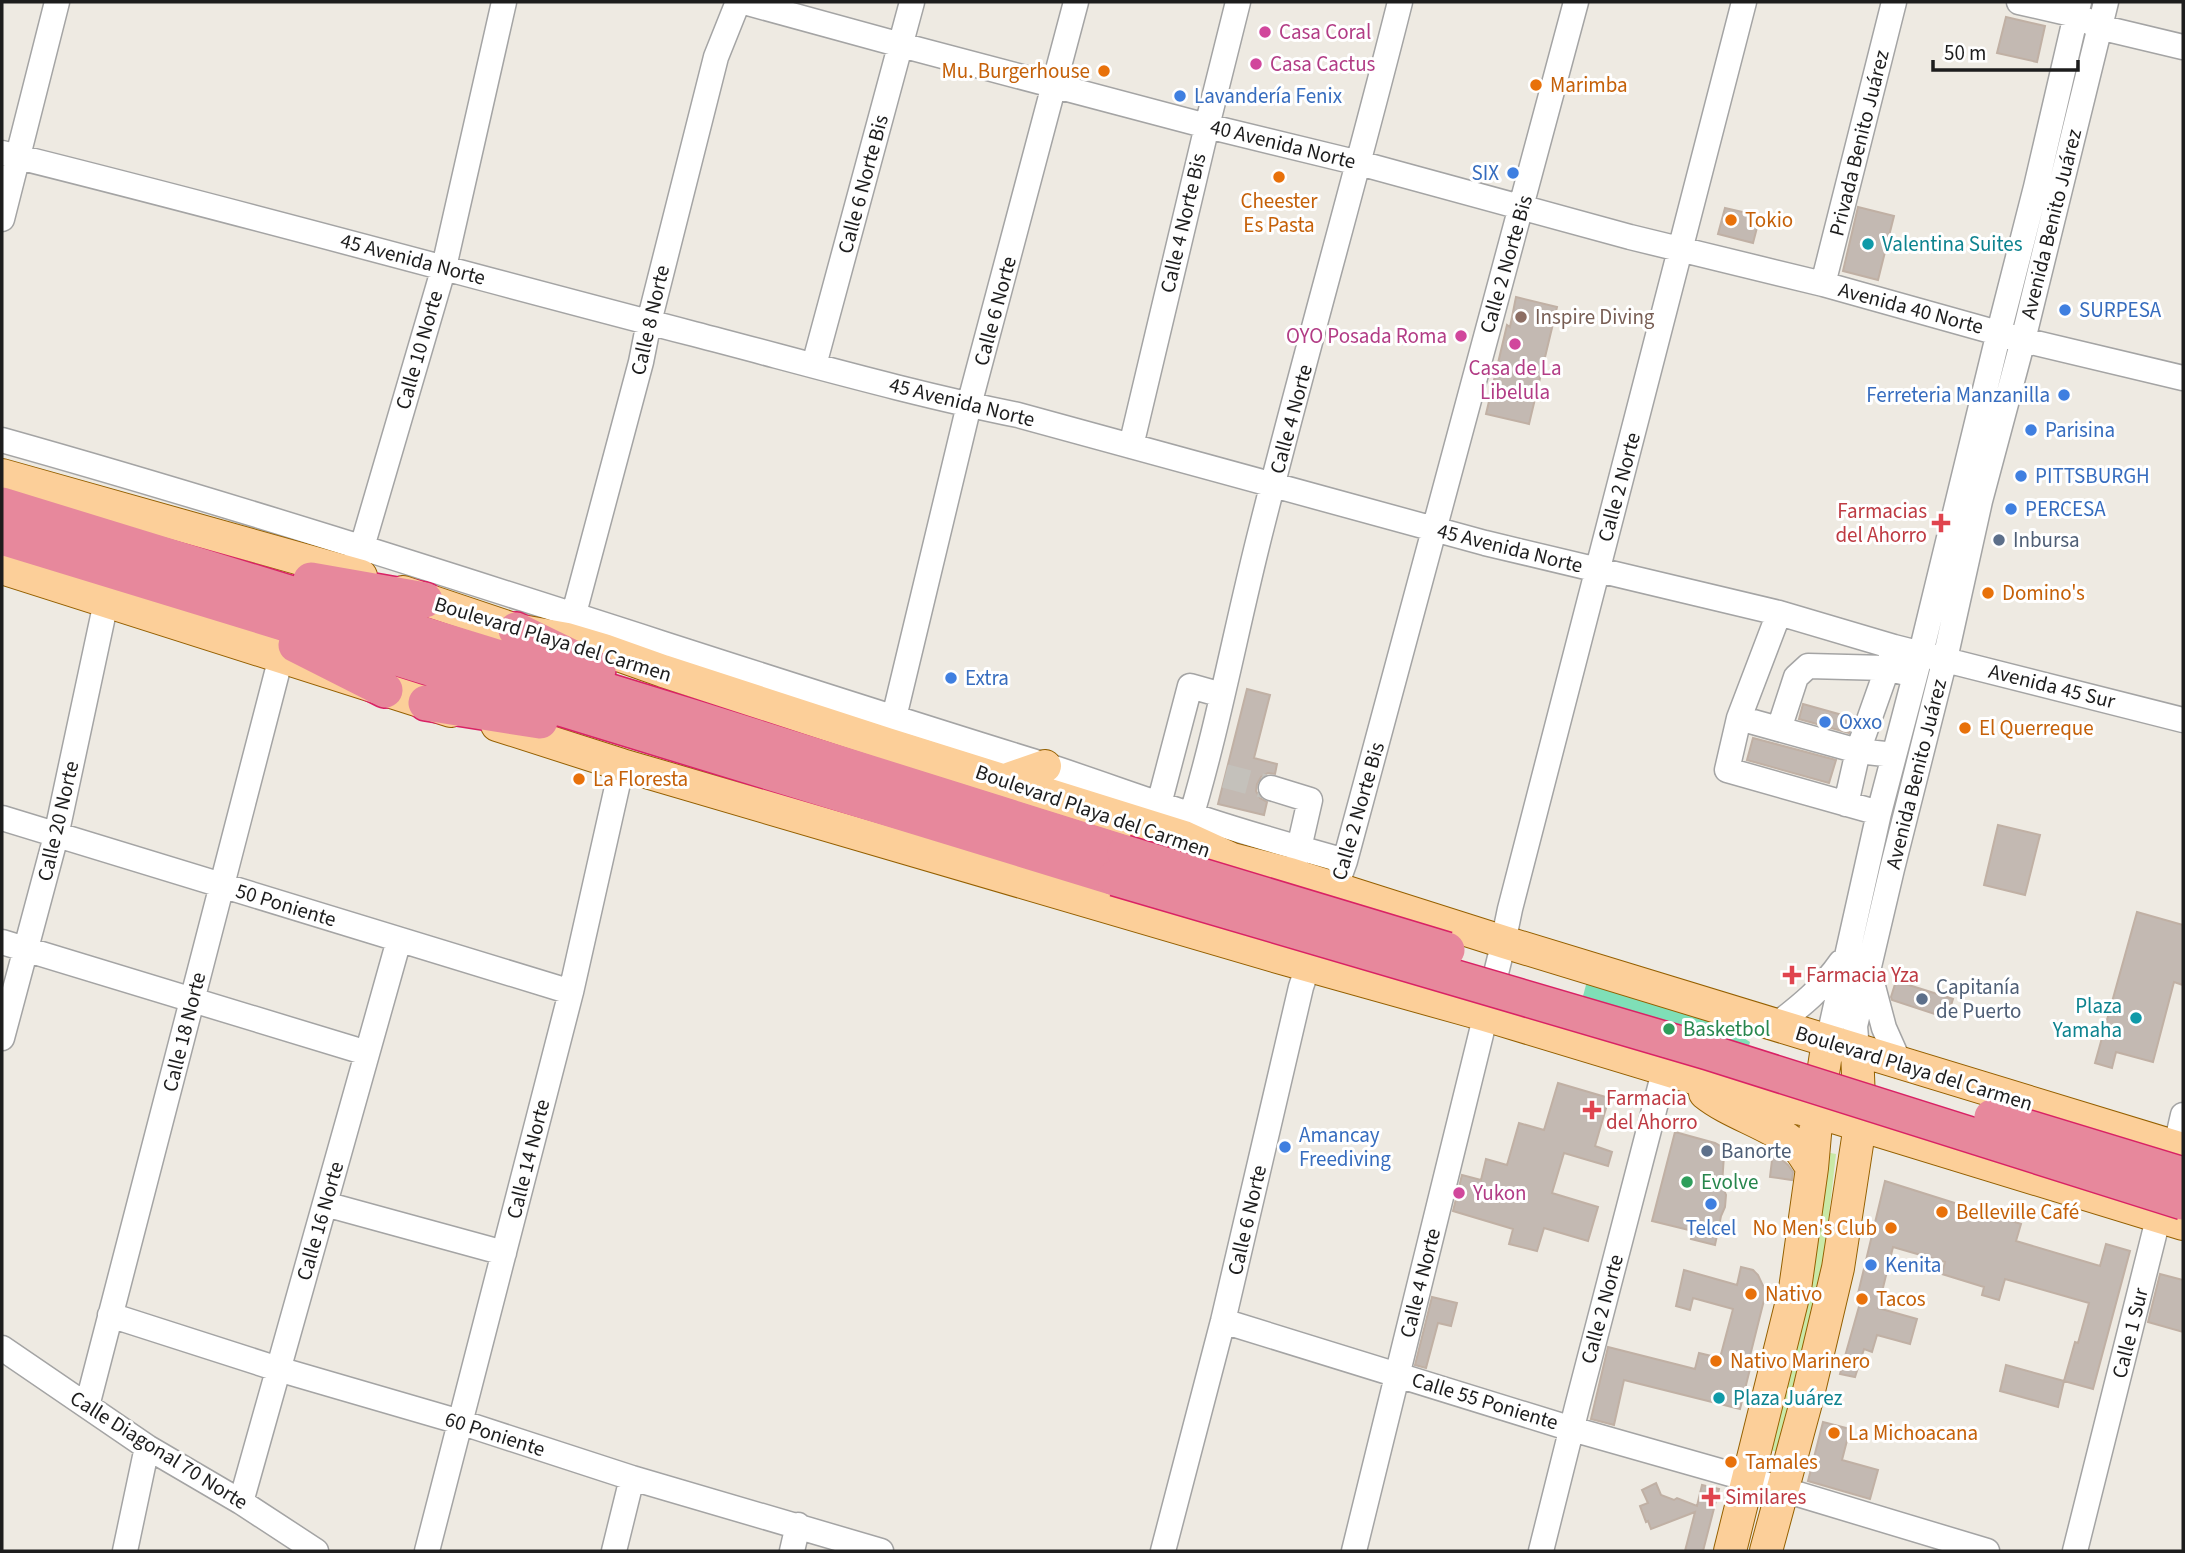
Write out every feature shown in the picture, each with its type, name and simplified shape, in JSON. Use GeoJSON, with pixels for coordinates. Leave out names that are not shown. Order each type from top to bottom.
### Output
{"type":"FeatureCollection","features":[{"type":"Feature","properties":{"kind":"highway"},"geometry":{"type":"LineString","coordinates":[[2,505],[692,717],[1134,839],[2181,1157]]}},
{"type":"Feature","properties":{"kind":"highway"},"geometry":{"type":"LineString","coordinates":[[2,537],[667,742]]}},
{"type":"Feature","properties":{"kind":"highway"},"geometry":{"type":"LineString","coordinates":[[204,567],[325,582],[425,600]]}},
{"type":"Feature","properties":{"kind":"highway"},"geometry":{"type":"LineString","coordinates":[[215,602],[386,690]]}},
{"type":"Feature","properties":{"kind":"highway"},"geometry":{"type":"LineString","coordinates":[[516,630],[692,717]]}},
{"type":"Feature","properties":{"kind":"highway"},"geometry":{"type":"LineString","coordinates":[[426,703],[667,742],[1134,839],[1708,1052],[2175,1214]]}},
{"type":"Feature","properties":{"kind":"main road","name":"Boulevard Playa del Carmen"},"geometry":{"type":"LineString","coordinates":[[2,475],[357,560],[425,600],[516,630],[570,627],[890,731],[1134,839],[1188,826],[1232,859],[1295,861],[1340,876],[1503,942],[1842,1045],[2181,1157]]}},
{"type":"Feature","properties":{"kind":"main road"},"geometry":{"type":"LineString","coordinates":[[2,568],[622,765],[1274,956],[1486,1014],[1786,1106],[1817,1112],[2175,1214]]}},
{"type":"Feature","properties":{"kind":"main road"},"geometry":{"type":"LineString","coordinates":[[1005,780],[1045,766]]}},
{"type":"Feature","properties":{"kind":"main road"},"geometry":{"type":"LineString","coordinates":[[1114,788],[1134,839]]}},
{"type":"Feature","properties":{"kind":"main road","name":"Avenida Benito Juárez"},"geometry":{"type":"LineString","coordinates":[[1730,1551],[1795,1289],[1817,1112],[1842,1045]]}},
{"type":"Feature","properties":{"kind":"main road","name":"Avenida Benito Juárez"},"geometry":{"type":"LineString","coordinates":[[1766,1551],[1833,1296],[1858,1150],[1860,1125],[1842,1045]]}},
{"type":"Feature","properties":{"kind":"main road"},"geometry":{"type":"LineString","coordinates":[[1672,1070],[1718,1104],[1774,1132],[1800,1150],[1812,1168]]}},
{"type":"Feature","properties":{"kind":"street"},"geometry":{"type":"LineString","coordinates":[[2,219],[9,155],[57,2]]}},
{"type":"Feature","properties":{"kind":"street","name":"Calle 10 Norte"},"geometry":{"type":"LineString","coordinates":[[357,560],[444,267],[504,2]]}},
{"type":"Feature","properties":{"kind":"street","name":"Calle 8 Norte"},"geometry":{"type":"LineString","coordinates":[[570,627],[641,362],[716,57],[738,2]]}},
{"type":"Feature","properties":{"kind":"street","name":"40 Avenida Norte"},"geometry":{"type":"LineString","coordinates":[[744,2],[1681,250],[1823,284]]}},
{"type":"Feature","properties":{"kind":"street","name":"Calle 6 Norte Bis"},"geometry":{"type":"LineString","coordinates":[[814,365],[912,2]]}},
{"type":"Feature","properties":{"kind":"street","name":"Calle 6 Norte"},"geometry":{"type":"LineString","coordinates":[[890,731],[899,703],[969,405],[1076,2]]}},
{"type":"Feature","properties":{"kind":"street","name":"Calle 4 Norte Bis"},"geometry":{"type":"LineString","coordinates":[[1131,446],[1238,2]]}},
{"type":"Feature","properties":{"kind":"street","name":"Calle 4 Norte"},"geometry":{"type":"LineString","coordinates":[[1188,826],[1214,772],[1222,695],[1273,485],[1400,2]]}},
{"type":"Feature","properties":{"kind":"street","name":"Calle 2 Norte Bis"},"geometry":{"type":"LineString","coordinates":[[1340,876],[1576,2]]}},
{"type":"Feature","properties":{"kind":"street","name":"Calle 2 Norte"},"geometry":{"type":"LineString","coordinates":[[1486,1014],[1510,909],[1744,2]]}},
{"type":"Feature","properties":{"kind":"street","name":"Privada Benito Juárez"},"geometry":{"type":"LineString","coordinates":[[1823,284],[1894,2]]}},
{"type":"Feature","properties":{"kind":"street"},"geometry":{"type":"LineString","coordinates":[[2019,2],[2077,8],[2099,27],[2183,47]]}},
{"type":"Feature","properties":{"kind":"street","name":"Avenida Benito Juárez"},"geometry":{"type":"LineString","coordinates":[[1842,1045],[1855,1026],[1945,659],[1980,501],[2023,340],[2106,2]]}},
{"type":"Feature","properties":{"kind":"street","name":"Avenida Benito Juárez"},"geometry":{"type":"LineString","coordinates":[[1842,1045],[1847,953],[1879,813],[2036,187],[2077,8]]}},
{"type":"Feature","properties":{"kind":"street","name":"45 Avenida Norte"},"geometry":{"type":"LineString","coordinates":[[9,155],[246,214],[969,405],[1018,415],[1434,529],[1779,613],[1890,658],[1918,664]]}},
{"type":"Feature","properties":{"kind":"street","name":"Avenida 40 Norte"},"geometry":{"type":"LineString","coordinates":[[1823,284],[2023,340],[2183,378]]}},
{"type":"Feature","properties":{"kind":"street"},"geometry":{"type":"LineString","coordinates":[[2,440],[149,481],[357,560],[570,627]]}},
{"type":"Feature","properties":{"kind":"street","name":"Calle 20 Norte"},"geometry":{"type":"LineString","coordinates":[[2,1038],[56,836],[106,602]]}},
{"type":"Feature","properties":{"kind":"street"},"geometry":{"type":"LineString","coordinates":[[1779,613],[1740,718],[1727,770],[1879,813]]}},
{"type":"Feature","properties":{"kind":"street","name":"Calle 18 Norte"},"geometry":{"type":"LineString","coordinates":[[87,1406],[281,657]]}},
{"type":"Feature","properties":{"kind":"street"},"geometry":{"type":"LineString","coordinates":[[1779,729],[1796,677],[1808,666],[1890,658],[1858,751],[1846,804]]}},
{"type":"Feature","properties":{"kind":"street","name":"Avenida 45 Sur"},"geometry":{"type":"LineString","coordinates":[[1918,664],[1945,659],[2183,720]]}},
{"type":"Feature","properties":{"kind":"street"},"geometry":{"type":"LineString","coordinates":[[1134,839],[1190,687],[1222,695]]}},
{"type":"Feature","properties":{"kind":"street"},"geometry":{"type":"LineString","coordinates":[[1740,718],[1858,751],[1894,754]]}},
{"type":"Feature","properties":{"kind":"street"},"geometry":{"type":"LineString","coordinates":[[890,731],[1045,766],[1114,788]]}},
{"type":"Feature","properties":{"kind":"street","name":"Calle 14 Norte"},"geometry":{"type":"LineString","coordinates":[[427,1551],[571,992],[622,765]]}},
{"type":"Feature","properties":{"kind":"street"},"geometry":{"type":"LineString","coordinates":[[1271,788],[1310,800],[1295,861]]}},
{"type":"Feature","properties":{"kind":"street","name":"50 Poniente"},"geometry":{"type":"LineString","coordinates":[[2,818],[571,992]]}},
{"type":"Feature","properties":{"kind":"street","name":"Calle 6 Norte"},"geometry":{"type":"LineString","coordinates":[[1163,1551],[1223,1321],[1308,964],[1340,876]]}},
{"type":"Feature","properties":{"kind":"street","name":"Calle 16 Norte"},"geometry":{"type":"LineString","coordinates":[[241,1502],[399,940]]}},
{"type":"Feature","properties":{"kind":"street"},"geometry":{"type":"LineString","coordinates":[[2,942],[367,1053]]}},
{"type":"Feature","properties":{"kind":"street"},"geometry":{"type":"LineString","coordinates":[[1776,1025],[1810,999],[1830,978],[1847,953]]}},
{"type":"Feature","properties":{"kind":"street"},"geometry":{"type":"LineString","coordinates":[[1868,967],[1884,1028],[1900,1064]]}},
{"type":"Feature","properties":{"kind":"street","name":"Calle 4 Norte"},"geometry":{"type":"LineString","coordinates":[[1354,1551],[1486,1014]]}},
{"type":"Feature","properties":{"kind":"street","name":"Calle 2 Norte"},"geometry":{"type":"LineString","coordinates":[[1541,1551],[1572,1429],[1672,1070]]}},
{"type":"Feature","properties":{"kind":"street","name":"Calle 1 Sur"},"geometry":{"type":"LineString","coordinates":[[2075,1551],[2175,1214],[2183,1115]]}},
{"type":"Feature","properties":{"kind":"street"},"geometry":{"type":"LineString","coordinates":[[325,1204],[503,1253]]}},
{"type":"Feature","properties":{"kind":"street","name":"60 Poniente"},"geometry":{"type":"LineString","coordinates":[[110,1315],[278,1369],[460,1422],[632,1478],[881,1551]]}},
{"type":"Feature","properties":{"kind":"street","name":"Calle 55 Poniente"},"geometry":{"type":"LineString","coordinates":[[1223,1321],[1572,1429],[1987,1551]]}},
{"type":"Feature","properties":{"kind":"street","name":"Calle Diagonal 70 Norte"},"geometry":{"type":"LineString","coordinates":[[2,1348],[147,1447],[241,1502],[316,1551]]}},
{"type":"Feature","properties":{"kind":"street"},"geometry":{"type":"LineString","coordinates":[[125,1551],[147,1447]]}},
{"type":"Feature","properties":{"kind":"street"},"geometry":{"type":"LineString","coordinates":[[614,1551],[632,1478]]}},
{"type":"Feature","properties":{"kind":"street"},"geometry":{"type":"LineString","coordinates":[[792,1551],[798,1525]]}},
{"type":"Feature","properties":{"kind":"green space"},"geometry":{"type":"Polygon","coordinates":[[[1587,981],[1715,1020],[1750,1042],[1745,1061],[1576,1023],[1587,981]]]}},
{"type":"Feature","properties":{"kind":"green space"},"geometry":{"type":"Polygon","coordinates":[[[1825,1152],[1836,1154],[1820,1294],[1780,1453],[1768,1449],[1825,1152]]]}},
{"type":"Feature","properties":{"kind":"building"},"geometry":{"type":"Polygon","coordinates":[[[2006,17],[2045,26],[2037,62],[1997,53],[2006,17]]]}},
{"type":"Feature","properties":{"kind":"building","name":"Valentina Suites"},"geometry":{"type":"Polygon","coordinates":[[[1858,207],[1894,216],[1878,280],[1843,271],[1858,207]]]}},
{"type":"Feature","properties":{"kind":"building"},"geometry":{"type":"Polygon","coordinates":[[[1725,208],[1760,216],[1753,243],[1718,234],[1725,208]]]}},
{"type":"Feature","properties":{"kind":"building"},"geometry":{"type":"Polygon","coordinates":[[[1516,297],[1557,307],[1529,424],[1486,414],[1516,297]]]}},
{"type":"Feature","properties":{"kind":"building"},"geometry":{"type":"Polygon","coordinates":[[[1247,689],[1270,695],[1254,758],[1277,764],[1275,774],[1268,773],[1261,777],[1257,784],[1256,791],[1260,798],[1267,802],[1264,815],[1218,804],[1247,689]]]}},
{"type":"Feature","properties":{"kind":"building","name":"Oxxo"},"geometry":{"type":"Polygon","coordinates":[[[1803,704],[1853,718],[1849,733],[1799,719],[1803,704]]]}},
{"type":"Feature","properties":{"kind":"building"},"geometry":{"type":"Polygon","coordinates":[[[1753,738],[1836,760],[1829,783],[1747,760],[1753,738]]]}},
{"type":"Feature","properties":{"kind":"building"},"geometry":{"type":"Polygon","coordinates":[[[1998,825],[2040,835],[2025,895],[1984,885],[1998,825]]]}},
{"type":"Feature","properties":{"kind":"building","name":"Plaza Yamaha"},"geometry":{"type":"Polygon","coordinates":[[[2137,912],[2183,925],[2183,985],[2174,982],[2153,1062],[2116,1052],[2112,1068],[2095,1063],[2137,912]]]}},
{"type":"Feature","properties":{"kind":"building","name":"Capitanía de Puerto"},"geometry":{"type":"Polygon","coordinates":[[[1896,981],[1953,999],[1947,1018],[1892,1000],[1896,981]]]}},
{"type":"Feature","properties":{"kind":"building"},"geometry":{"type":"Polygon","coordinates":[[[1558,1083],[1609,1098],[1595,1146],[1612,1152],[1608,1166],[1564,1153],[1552,1193],[1598,1207],[1588,1241],[1544,1228],[1537,1251],[1509,1244],[1513,1229],[1453,1211],[1462,1175],[1481,1180],[1486,1159],[1507,1165],[1519,1123],[1544,1130],[1558,1083]]]}},
{"type":"Feature","properties":{"kind":"building"},"geometry":{"type":"Polygon","coordinates":[[[1675,1132],[1722,1147],[1722,1185],[1726,1195],[1715,1245],[1691,1239],[1693,1231],[1652,1221],[1675,1132]]]}},
{"type":"Feature","properties":{"kind":"building"},"geometry":{"type":"Polygon","coordinates":[[[1773,1152],[1793,1172],[1792,1180],[1770,1177],[1773,1152]]]}},
{"type":"Feature","properties":{"kind":"building"},"geometry":{"type":"Polygon","coordinates":[[[1885,1181],[2021,1224],[2016,1241],[2100,1266],[2106,1244],[2130,1251],[2093,1389],[2064,1381],[2089,1303],[2005,1279],[1999,1300],[1982,1295],[1984,1287],[1942,1274],[1945,1262],[1893,1247],[1878,1308],[1917,1319],[1910,1344],[1877,1335],[1872,1352],[1864,1349],[1855,1377],[1840,1374],[1860,1303],[1856,1302],[1885,1181]]]}},
{"type":"Feature","properties":{"kind":"building"},"geometry":{"type":"Polygon","coordinates":[[[1741,1267],[1753,1270],[1758,1275],[1766,1292],[1740,1409],[1624,1380],[1614,1425],[1591,1419],[1608,1347],[1695,1369],[1699,1353],[1720,1358],[1733,1309],[1693,1298],[1690,1310],[1676,1306],[1684,1270],[1737,1285],[1741,1267]]]}},
{"type":"Feature","properties":{"kind":"building"},"geometry":{"type":"Polygon","coordinates":[[[2160,1274],[2183,1280],[2183,1332],[2148,1322],[2160,1274]]]}},
{"type":"Feature","properties":{"kind":"building"},"geometry":{"type":"Polygon","coordinates":[[[1432,1297],[1457,1303],[1451,1326],[1438,1323],[1426,1368],[1415,1365],[1432,1297]]]}},
{"type":"Feature","properties":{"kind":"building"},"geometry":{"type":"Polygon","coordinates":[[[2006,1365],[2064,1381],[2058,1407],[2000,1391],[2006,1365]]]}},
{"type":"Feature","properties":{"kind":"building"},"geometry":{"type":"Polygon","coordinates":[[[1823,1422],[1850,1429],[1842,1460],[1878,1470],[1870,1499],[1808,1481],[1823,1422]]]}},
{"type":"Feature","properties":{"kind":"building"},"geometry":{"type":"Polygon","coordinates":[[[1656,1483],[1661,1495],[1697,1506],[1702,1485],[1719,1489],[1703,1551],[1685,1551],[1695,1512],[1651,1529],[1648,1521],[1646,1522],[1640,1506],[1648,1503],[1642,1490],[1656,1483]]]}},
{"type":"Feature","properties":{"kind":"tunnel"},"geometry":{"type":"LineString","coordinates":[[1225,776],[1271,788]]}},
{"type":"Feature","properties":{"kind":"place","name":"Casa Coral"},"geometry":{"type":"Point","coordinates":[1265,32]}},
{"type":"Feature","properties":{"kind":"place","name":"Casa Cactus"},"geometry":{"type":"Point","coordinates":[1256,64]}},
{"type":"Feature","properties":{"kind":"place","name":"Mu. Burgerhouse"},"geometry":{"type":"Point","coordinates":[1104,71]}},
{"type":"Feature","properties":{"kind":"place","name":"Marimba"},"geometry":{"type":"Point","coordinates":[1536,85]}},
{"type":"Feature","properties":{"kind":"place","name":"Lavandería Fenix"},"geometry":{"type":"Point","coordinates":[1180,96]}},
{"type":"Feature","properties":{"kind":"place","name":"SIX"},"geometry":{"type":"Point","coordinates":[1513,173]}},
{"type":"Feature","properties":{"kind":"place","name":"Cheester Es Pasta"},"geometry":{"type":"Point","coordinates":[1279,177]}},
{"type":"Feature","properties":{"kind":"place","name":"Tokio"},"geometry":{"type":"Point","coordinates":[1731,220]}},
{"type":"Feature","properties":{"kind":"place","name":"Valentina Suites"},"geometry":{"type":"Point","coordinates":[1868,244]}},
{"type":"Feature","properties":{"kind":"place","name":"SURPESA"},"geometry":{"type":"Point","coordinates":[2065,310]}},
{"type":"Feature","properties":{"kind":"place","name":"Inspire Diving"},"geometry":{"type":"Point","coordinates":[1521,317]}},
{"type":"Feature","properties":{"kind":"place","name":"OYO Posada Roma"},"geometry":{"type":"Point","coordinates":[1461,336]}},
{"type":"Feature","properties":{"kind":"place","name":"Casa de La Libelula"},"geometry":{"type":"Point","coordinates":[1515,344]}},
{"type":"Feature","properties":{"kind":"place","name":"Ferreteria Manzanilla"},"geometry":{"type":"Point","coordinates":[2064,395]}},
{"type":"Feature","properties":{"kind":"place","name":"Parisina"},"geometry":{"type":"Point","coordinates":[2031,430]}},
{"type":"Feature","properties":{"kind":"place","name":"PITTSBURGH"},"geometry":{"type":"Point","coordinates":[2021,476]}},
{"type":"Feature","properties":{"kind":"place","name":"PERCESA"},"geometry":{"type":"Point","coordinates":[2011,509]}},
{"type":"Feature","properties":{"kind":"place","name":"Farmacias del Ahorro"},"geometry":{"type":"Point","coordinates":[1941,523]}},
{"type":"Feature","properties":{"kind":"place","name":"Inbursa"},"geometry":{"type":"Point","coordinates":[1999,540]}},
{"type":"Feature","properties":{"kind":"place","name":"Domino's"},"geometry":{"type":"Point","coordinates":[1988,593]}},
{"type":"Feature","properties":{"kind":"place","name":"Extra"},"geometry":{"type":"Point","coordinates":[951,678]}},
{"type":"Feature","properties":{"kind":"place","name":"Oxxo"},"geometry":{"type":"Point","coordinates":[1825,722]}},
{"type":"Feature","properties":{"kind":"place","name":"El Querreque"},"geometry":{"type":"Point","coordinates":[1965,728]}},
{"type":"Feature","properties":{"kind":"place","name":"La Floresta"},"geometry":{"type":"Point","coordinates":[579,779]}},
{"type":"Feature","properties":{"kind":"place","name":"Farmacia Yza"},"geometry":{"type":"Point","coordinates":[1792,975]}},
{"type":"Feature","properties":{"kind":"place","name":"Capitanía de Puerto"},"geometry":{"type":"Point","coordinates":[1922,999]}},
{"type":"Feature","properties":{"kind":"place","name":"Plaza Yamaha"},"geometry":{"type":"Point","coordinates":[2136,1018]}},
{"type":"Feature","properties":{"kind":"place","name":"Basketbol"},"geometry":{"type":"Point","coordinates":[1669,1029]}},
{"type":"Feature","properties":{"kind":"place","name":"Farmacia del Ahorro"},"geometry":{"type":"Point","coordinates":[1592,1110]}},
{"type":"Feature","properties":{"kind":"place","name":"Amancay Freediving"},"geometry":{"type":"Point","coordinates":[1285,1147]}},
{"type":"Feature","properties":{"kind":"place","name":"Banorte"},"geometry":{"type":"Point","coordinates":[1707,1151]}},
{"type":"Feature","properties":{"kind":"place","name":"Evolve"},"geometry":{"type":"Point","coordinates":[1687,1182]}},
{"type":"Feature","properties":{"kind":"place","name":"Yukon"},"geometry":{"type":"Point","coordinates":[1459,1193]}},
{"type":"Feature","properties":{"kind":"place","name":"Telcel"},"geometry":{"type":"Point","coordinates":[1711,1204]}},
{"type":"Feature","properties":{"kind":"place","name":"Belleville Café"},"geometry":{"type":"Point","coordinates":[1942,1212]}},
{"type":"Feature","properties":{"kind":"place","name":"No Men's Club"},"geometry":{"type":"Point","coordinates":[1891,1228]}},
{"type":"Feature","properties":{"kind":"place","name":"Kenita"},"geometry":{"type":"Point","coordinates":[1871,1265]}},
{"type":"Feature","properties":{"kind":"place","name":"Nativo"},"geometry":{"type":"Point","coordinates":[1751,1294]}},
{"type":"Feature","properties":{"kind":"place","name":"Tacos"},"geometry":{"type":"Point","coordinates":[1862,1299]}},
{"type":"Feature","properties":{"kind":"place","name":"Nativo Marinero"},"geometry":{"type":"Point","coordinates":[1716,1361]}},
{"type":"Feature","properties":{"kind":"place","name":"Plaza Juárez"},"geometry":{"type":"Point","coordinates":[1719,1398]}},
{"type":"Feature","properties":{"kind":"place","name":"La Michoacana"},"geometry":{"type":"Point","coordinates":[1834,1433]}},
{"type":"Feature","properties":{"kind":"place","name":"Tamales"},"geometry":{"type":"Point","coordinates":[1731,1462]}},
{"type":"Feature","properties":{"kind":"place","name":"Similares"},"geometry":{"type":"Point","coordinates":[1711,1497]}}]}
